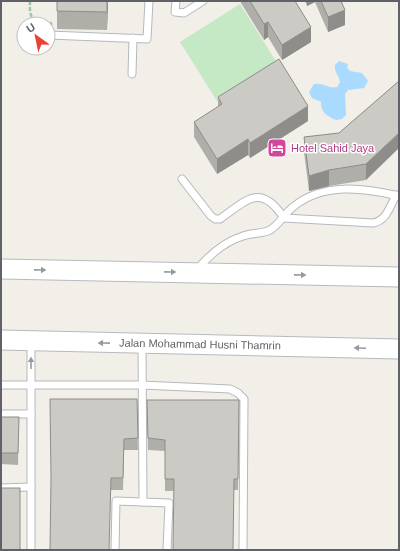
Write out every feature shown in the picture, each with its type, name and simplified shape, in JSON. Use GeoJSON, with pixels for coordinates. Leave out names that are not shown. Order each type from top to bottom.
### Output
{"type":"FeatureCollection","features":[{"type":"Feature","properties":{"kind":"street"},"geometry":{"type":"LineString","coordinates":[[1,269],[399,277]]}},
{"type":"Feature","properties":{"kind":"street","name":"Jalan Mohammad Husni Thamrin"},"geometry":{"type":"LineString","coordinates":[[1,340],[399,349]]}},
{"type":"Feature","properties":{"kind":"lane"},"geometry":{"type":"LineString","coordinates":[[56,35],[147,38],[149,1]]}},
{"type":"Feature","properties":{"kind":"lane"},"geometry":{"type":"LineString","coordinates":[[176,1],[175,12],[184,13],[203,1]]}},
{"type":"Feature","properties":{"kind":"lane"},"geometry":{"type":"LineString","coordinates":[[132,74],[133,38]]}},
{"type":"Feature","properties":{"kind":"lane"},"geometry":{"type":"LineString","coordinates":[[182,179],[215,219],[220,219],[254,197],[267,198],[275,205],[284,218]]}},
{"type":"Feature","properties":{"kind":"lane"},"geometry":{"type":"LineString","coordinates":[[196,272],[207,257],[221,246],[242,236],[269,231],[284,218],[294,206],[322,192],[346,189],[380,192],[397,196],[384,218],[378,222],[284,218]]}},
{"type":"Feature","properties":{"kind":"lane"},"geometry":{"type":"LineString","coordinates":[[31,341],[31,550]]}},
{"type":"Feature","properties":{"kind":"lane"},"geometry":{"type":"LineString","coordinates":[[142,343],[143,502]]}},
{"type":"Feature","properties":{"kind":"lane"},"geometry":{"type":"LineString","coordinates":[[1,385],[142,385],[230,389],[238,393],[244,400],[243,550]]}},
{"type":"Feature","properties":{"kind":"lane"},"geometry":{"type":"LineString","coordinates":[[1,414],[31,414]]}},
{"type":"Feature","properties":{"kind":"lane"},"geometry":{"type":"LineString","coordinates":[[1,488],[31,487]]}},
{"type":"Feature","properties":{"kind":"lane"},"geometry":{"type":"LineString","coordinates":[[115,550],[116,501],[169,503],[167,550]]}},
{"type":"Feature","properties":{"kind":"path"},"geometry":{"type":"LineString","coordinates":[[30,1],[32,16]]}},
{"type":"Feature","properties":{"kind":"green space"},"geometry":{"type":"Polygon","coordinates":[[[240,4],[282,71],[222,109],[180,42],[240,4]]]}},
{"type":"Feature","properties":{"kind":"water"},"geometry":{"type":"Polygon","coordinates":[[[339,61],[348,64],[347,68],[350,71],[362,73],[368,81],[364,88],[348,90],[345,94],[346,115],[342,119],[336,120],[325,114],[321,106],[321,102],[312,98],[309,92],[314,84],[337,87],[340,82],[335,70],[335,65],[339,61]]]}},
{"type":"Feature","properties":{"kind":"building"},"geometry":{"type":"Polygon","coordinates":[[[57,1],[107,1],[107,12],[57,11],[57,1]]]}},
{"type":"Feature","properties":{"kind":"building"},"geometry":{"type":"Polygon","coordinates":[[[250,1],[295,1],[311,27],[282,45],[268,22],[264,24],[250,1]]]}},
{"type":"Feature","properties":{"kind":"building"},"geometry":{"type":"Polygon","coordinates":[[[321,1],[341,1],[345,10],[328,17],[321,1]]]}},
{"type":"Feature","properties":{"kind":"building"},"geometry":{"type":"Polygon","coordinates":[[[279,59],[308,106],[250,143],[248,139],[217,159],[194,122],[222,104],[218,97],[279,59]]]}},
{"type":"Feature","properties":{"kind":"building"},"geometry":{"type":"Polygon","coordinates":[[[399,81],[399,133],[366,164],[329,170],[309,176],[304,137],[339,133],[399,81]]]}},
{"type":"Feature","properties":{"kind":"building"},"geometry":{"type":"Polygon","coordinates":[[[50,399],[137,399],[138,438],[124,439],[123,478],[111,478],[109,550],[50,550],[50,399]]]}},
{"type":"Feature","properties":{"kind":"building"},"geometry":{"type":"Polygon","coordinates":[[[147,400],[239,400],[238,479],[234,479],[233,550],[173,550],[174,479],[165,479],[165,440],[148,438],[147,400]]]}},
{"type":"Feature","properties":{"kind":"building"},"geometry":{"type":"Polygon","coordinates":[[[1,417],[19,417],[18,453],[1,453],[1,417]]]}},
{"type":"Feature","properties":{"kind":"building"},"geometry":{"type":"Polygon","coordinates":[[[1,488],[20,488],[20,550],[1,550],[1,488]]]}},
{"type":"Feature","properties":{"kind":"place","name":"Hotel Sahid Jaya"},"geometry":{"type":"Point","coordinates":[277,148]}}]}
